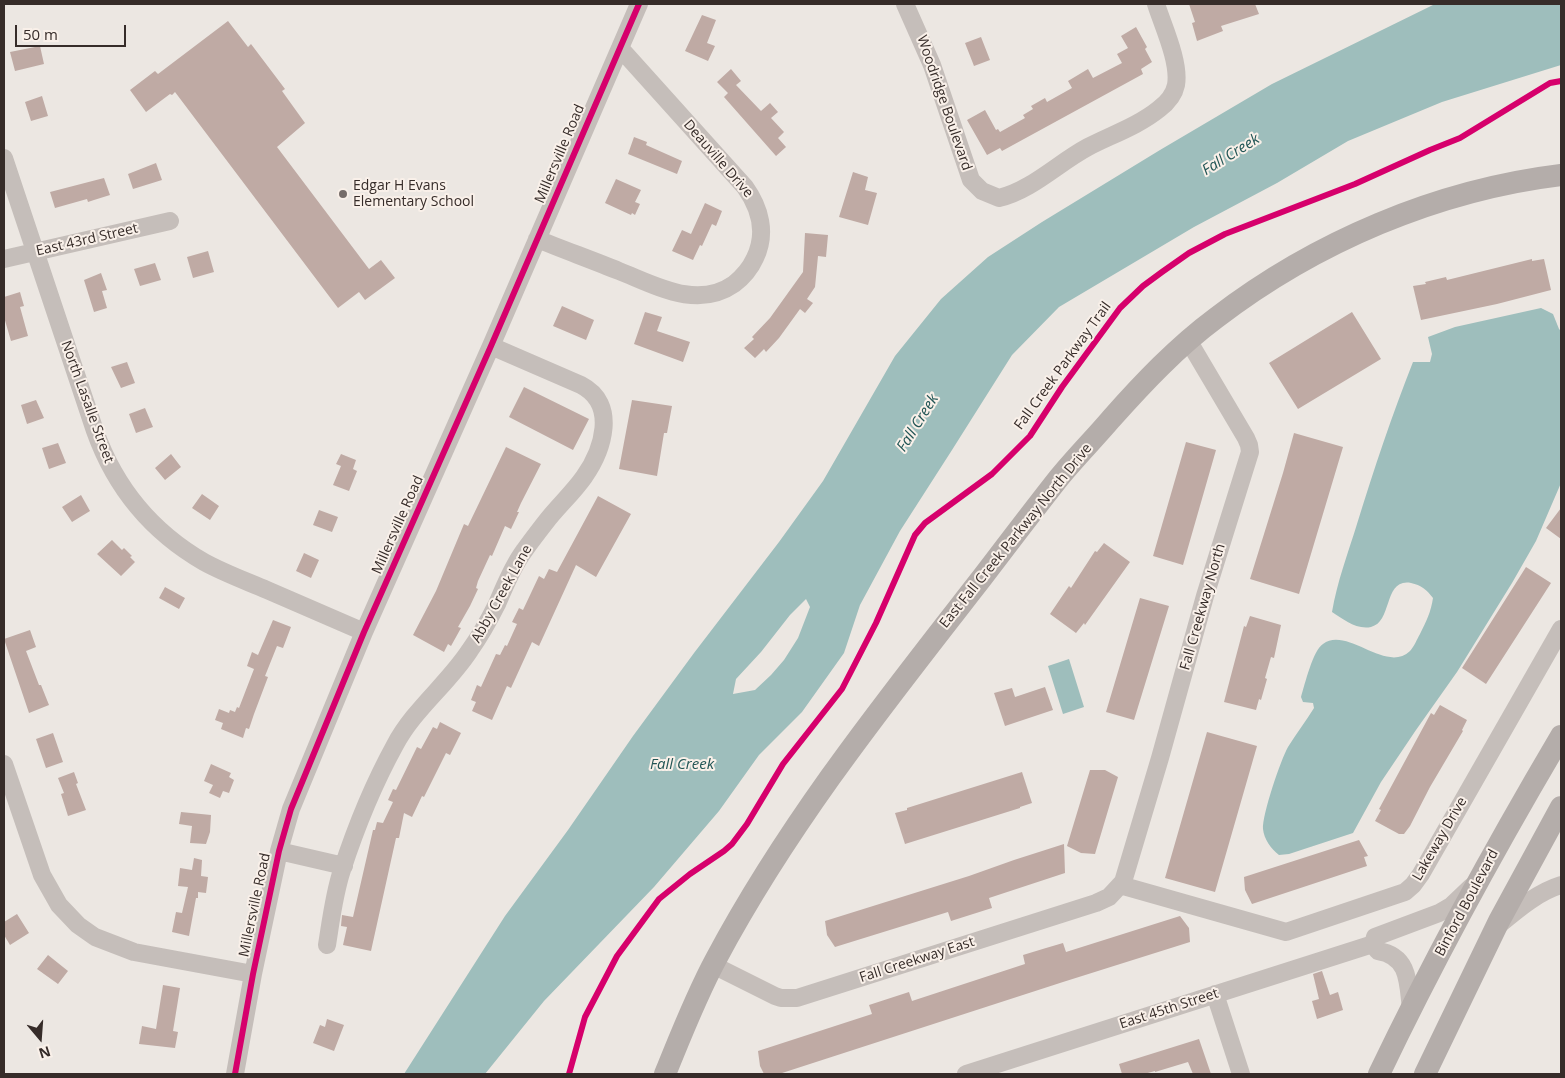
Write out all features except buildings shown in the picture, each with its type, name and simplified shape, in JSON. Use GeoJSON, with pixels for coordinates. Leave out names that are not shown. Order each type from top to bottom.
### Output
{"type":"FeatureCollection","features":[{"type":"Feature","properties":{"kind":"main road","name":"East Fall Creek Parkway North Drive"},"geometry":{"type":"LineString","coordinates":[[664,1074],[691,1010],[713,965],[778,853],[864,730],[1060,478],[1138,389],[1188,340],[1238,301],[1272,279],[1362,230],[1454,197],[1509,184],[1561,175]]}},
{"type":"Feature","properties":{"kind":"main road","name":"Binford Boulevard"},"geometry":{"type":"LineString","coordinates":[[1379,1074],[1478,880],[1561,736]]}},
{"type":"Feature","properties":{"kind":"main road"},"geometry":{"type":"LineString","coordinates":[[1425,1074],[1496,928],[1561,807]]}},
{"type":"Feature","properties":{"kind":"street","name":"Millersville Road"},"geometry":{"type":"LineString","coordinates":[[235,1074],[253,974],[279,851],[300,785],[364,632],[491,346],[639,4]]}},
{"type":"Feature","properties":{"kind":"street","name":"Woodridge Boulevard"},"geometry":{"type":"LineString","coordinates":[[905,4],[932,65],[971,180],[982,191],[999,198],[1018,192],[1087,148],[1150,116],[1167,102],[1174,92],[1176,84],[1174,61],[1156,4]]}},
{"type":"Feature","properties":{"kind":"street","name":"Deauville Drive"},"geometry":{"type":"LineString","coordinates":[[537,240],[686,296],[714,294],[727,289],[744,276],[755,259],[760,246],[761,225],[753,199],[745,187],[620,48]]}},
{"type":"Feature","properties":{"kind":"street","name":"North Lasalle Street"},"geometry":{"type":"LineString","coordinates":[[4,158],[102,451],[123,488],[145,516],[166,535],[205,562],[364,632]]}},
{"type":"Feature","properties":{"kind":"street","name":"East 43rd Street"},"geometry":{"type":"LineString","coordinates":[[4,260],[170,222]]}},
{"type":"Feature","properties":{"kind":"street","name":"Fall Creekway North"},"geometry":{"type":"LineString","coordinates":[[1120,885],[1126,874],[1204,596],[1250,452],[1246,438],[1188,340]]}},
{"type":"Feature","properties":{"kind":"street","name":"Abby Creek Lane"},"geometry":{"type":"LineString","coordinates":[[327,945],[334,903],[357,827],[382,768],[395,743],[471,650],[524,551],[544,524],[585,476],[594,460],[603,433],[605,418],[603,408],[592,392],[581,385],[491,346]]}},
{"type":"Feature","properties":{"kind":"street","name":"Lakeway Drive"},"geometry":{"type":"LineString","coordinates":[[1120,885],[1286,932],[1405,892],[1413,886],[1421,874],[1561,629]]}},
{"type":"Feature","properties":{"kind":"street"},"geometry":{"type":"LineString","coordinates":[[4,764],[42,875],[59,905],[78,925],[95,937],[134,952],[253,974]]}},
{"type":"Feature","properties":{"kind":"street"},"geometry":{"type":"LineString","coordinates":[[279,851],[344,866]]}},
{"type":"Feature","properties":{"kind":"street","name":"East 45th Street"},"geometry":{"type":"LineString","coordinates":[[966,1074],[989,1070],[1215,994],[1373,944],[1376,937],[1439,913],[1451,906],[1478,880]]}},
{"type":"Feature","properties":{"kind":"street","name":"Fall Creekway East"},"geometry":{"type":"LineString","coordinates":[[713,965],[775,996],[797,998],[1096,903],[1109,897],[1120,885]]}},
{"type":"Feature","properties":{"kind":"street"},"geometry":{"type":"LineString","coordinates":[[1496,928],[1526,903],[1561,885]]}},
{"type":"Feature","properties":{"kind":"street"},"geometry":{"type":"LineString","coordinates":[[1373,944],[1378,951],[1394,955],[1403,966],[1406,973],[1411,1010]]}},
{"type":"Feature","properties":{"kind":"street"},"geometry":{"type":"LineString","coordinates":[[1215,994],[1241,1074]]}},
{"type":"Feature","properties":{"kind":"water","name":"Fall Creek"},"geometry":{"type":"Polygon","coordinates":[[[1435,4],[1561,4],[1561,65],[1442,102],[1348,141],[1277,183],[1194,227],[1059,307],[1012,355],[900,531],[860,605],[844,653],[802,712],[759,755],[719,811],[654,887],[544,1001],[485,1074],[404,1074],[505,916],[568,830],[633,736],[823,481],[895,356],[941,299],[988,257],[1160,150],[1272,84],[1435,4]],[[806,599],[790,615],[761,652],[736,679],[733,694],[755,690],[771,675],[784,660],[798,638],[810,607],[806,599]]]}},
{"type":"Feature","properties":{"kind":"water"},"geometry":{"type":"Polygon","coordinates":[[[1541,308],[1553,314],[1561,331],[1561,483],[1536,541],[1457,672],[1381,782],[1353,833],[1289,854],[1279,855],[1266,840],[1263,829],[1264,822],[1272,787],[1285,753],[1314,708],[1313,703],[1303,702],[1301,697],[1319,647],[1333,640],[1343,641],[1378,654],[1400,657],[1413,647],[1431,608],[1433,598],[1426,590],[1415,584],[1402,583],[1392,593],[1383,617],[1371,627],[1360,627],[1345,621],[1332,612],[1340,579],[1370,483],[1413,362],[1430,362],[1432,354],[1428,337],[1455,327],[1541,308]]]}},
{"type":"Feature","properties":{"kind":"water"},"geometry":{"type":"Polygon","coordinates":[[[1069,659],[1084,707],[1063,714],[1048,666],[1069,659]]]}},
{"type":"Feature","properties":{"kind":"cycle path"},"geometry":{"type":"LineString","coordinates":[[235,1074],[253,974],[279,851],[291,809],[364,632],[491,346],[639,4]]}},
{"type":"Feature","properties":{"kind":"cycle path","name":"Fall Creek Parkway Trail"},"geometry":{"type":"LineString","coordinates":[[569,1074],[585,1017],[617,956],[659,899],[690,874],[724,851],[732,844],[747,824],[783,764],[842,689],[876,623],[915,535],[925,523],[992,474],[1030,436],[1062,387],[1120,308],[1143,286],[1162,272],[1189,253],[1225,234],[1355,184],[1460,138],[1550,83],[1561,81]]}},
{"type":"Feature","properties":{"kind":"place","name":"Edgar H Evans Elementary School"},"geometry":{"type":"Point","coordinates":[343,194]}}]}
